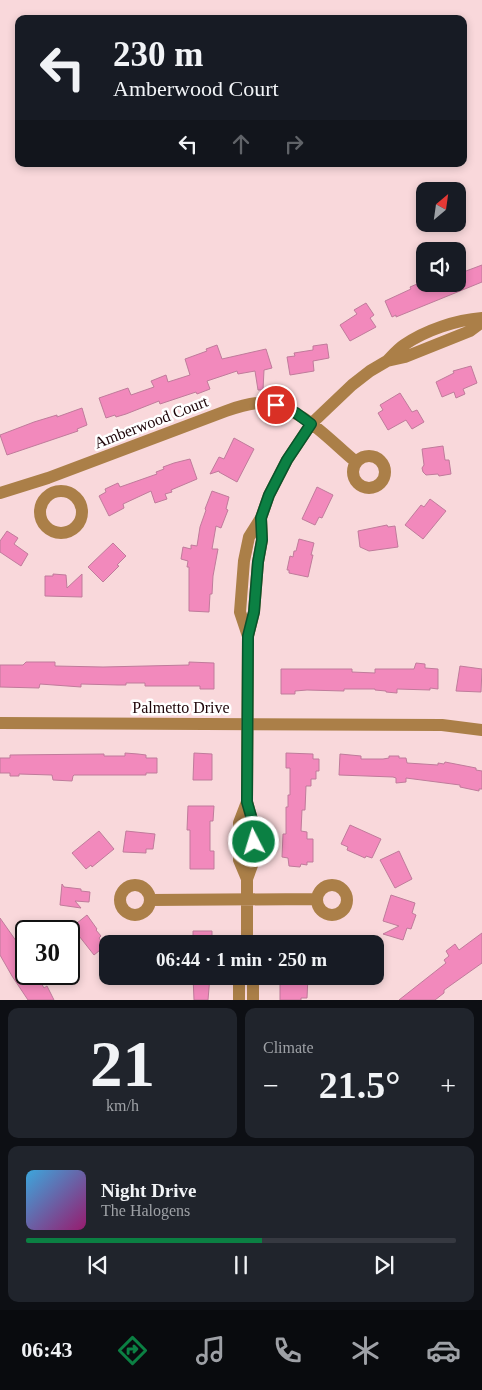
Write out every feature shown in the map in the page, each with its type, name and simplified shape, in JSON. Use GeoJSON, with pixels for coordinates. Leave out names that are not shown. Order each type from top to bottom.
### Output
{"type":"FeatureCollection","features":[{"type":"Feature","properties":{"kind":"street"},"geometry":{"type":"LineString","coordinates":[[246,935],[247,879],[254,860],[253,823],[247,802],[248,636],[254,612],[258,562],[262,540],[261,518],[269,495],[287,460],[311,424],[352,385],[387,361],[402,346],[414,339],[467,319],[482,318]]}},
{"type":"Feature","properties":{"kind":"street"},"geometry":{"type":"LineString","coordinates":[[387,361],[405,357],[470,331],[482,322]]}},
{"type":"Feature","properties":{"kind":"street","name":"Amberwood Court"},"geometry":{"type":"LineString","coordinates":[[0,493],[48,478],[244,406],[262,402],[296,413],[356,462]]}},
{"type":"Feature","properties":{"kind":"street"},"geometry":{"type":"LineString","coordinates":[[48,478],[54,492]]}},
{"type":"Feature","properties":{"kind":"street","name":"Palmetto Drive"},"geometry":{"type":"LineString","coordinates":[[0,723],[442,725],[482,730]]}},
{"type":"Feature","properties":{"kind":"street"},"geometry":{"type":"LineString","coordinates":[[150,900],[317,900]]}},
{"type":"Feature","properties":{"kind":"street"},"geometry":{"type":"LineString","coordinates":[[239,985],[239,1000]]}},
{"type":"Feature","properties":{"kind":"street"},"geometry":{"type":"LineString","coordinates":[[253,985],[253,1000]]}},
{"type":"Feature","properties":{"kind":"building"},"geometry":{"type":"Polygon","coordinates":[[[482,265],[482,282],[466,289],[466,271],[482,265]]]}},
{"type":"Feature","properties":{"kind":"building"},"geometry":{"type":"Polygon","coordinates":[[[416,284],[416,292],[457,292],[392,317],[385,301],[411,289],[410,287],[416,284]]]}},
{"type":"Feature","properties":{"kind":"building"},"geometry":{"type":"Polygon","coordinates":[[[366,303],[374,315],[370,318],[376,327],[350,341],[340,325],[357,314],[354,310],[366,303]]]}},
{"type":"Feature","properties":{"kind":"building"},"geometry":{"type":"Polygon","coordinates":[[[327,344],[329,358],[313,361],[314,371],[290,375],[287,357],[295,356],[294,353],[313,350],[313,346],[327,344]]]}},
{"type":"Feature","properties":{"kind":"building"},"geometry":{"type":"Polygon","coordinates":[[[217,345],[222,359],[266,349],[272,368],[264,370],[263,390],[258,390],[255,371],[238,374],[237,371],[207,381],[210,389],[197,394],[196,392],[160,404],[159,401],[126,414],[106,418],[99,398],[128,388],[131,395],[154,387],[151,381],[166,375],[168,382],[190,375],[185,359],[217,345]]]}},
{"type":"Feature","properties":{"kind":"building"},"geometry":{"type":"Polygon","coordinates":[[[471,366],[477,383],[463,389],[465,394],[456,398],[454,392],[442,397],[436,382],[454,373],[453,371],[471,366]]]}},
{"type":"Feature","properties":{"kind":"building"},"geometry":{"type":"Polygon","coordinates":[[[400,393],[412,412],[417,410],[424,422],[412,429],[406,420],[388,430],[378,413],[383,410],[380,405],[400,393]]]}},
{"type":"Feature","properties":{"kind":"building"},"geometry":{"type":"Polygon","coordinates":[[[82,408],[87,425],[77,429],[78,431],[7,455],[0,435],[34,422],[57,415],[57,417],[82,408]]]}},
{"type":"Feature","properties":{"kind":"building"},"geometry":{"type":"Polygon","coordinates":[[[234,438],[254,449],[237,482],[219,471],[210,474],[219,457],[224,459],[234,438]]]}},
{"type":"Feature","properties":{"kind":"building"},"geometry":{"type":"Polygon","coordinates":[[[443,446],[445,460],[449,460],[451,474],[439,476],[438,474],[426,475],[422,468],[424,465],[422,449],[443,446]]]}},
{"type":"Feature","properties":{"kind":"building"},"geometry":{"type":"Polygon","coordinates":[[[190,459],[197,479],[165,494],[167,499],[155,503],[151,491],[123,504],[124,508],[109,516],[99,496],[106,492],[105,489],[118,483],[120,487],[157,474],[156,472],[164,469],[163,467],[190,459]]]}},
{"type":"Feature","properties":{"kind":"building"},"geometry":{"type":"Polygon","coordinates":[[[317,487],[333,495],[322,518],[319,517],[315,525],[302,519],[317,487]]]}},
{"type":"Feature","properties":{"kind":"building"},"geometry":{"type":"Polygon","coordinates":[[[212,491],[229,497],[226,509],[228,510],[221,528],[216,526],[212,549],[218,549],[212,594],[210,594],[209,612],[189,611],[189,567],[187,567],[188,561],[181,559],[183,547],[191,549],[191,545],[197,546],[200,527],[212,491]]]}},
{"type":"Feature","properties":{"kind":"building"},"geometry":{"type":"Polygon","coordinates":[[[430,499],[446,511],[423,539],[405,525],[421,505],[424,507],[430,499]]]}},
{"type":"Feature","properties":{"kind":"building"},"geometry":{"type":"Polygon","coordinates":[[[387,525],[388,527],[395,526],[398,547],[369,551],[360,547],[358,531],[387,525]]]}},
{"type":"Feature","properties":{"kind":"building"},"geometry":{"type":"Polygon","coordinates":[[[7,531],[18,538],[14,544],[28,554],[21,566],[0,552],[0,541],[7,531]]]}},
{"type":"Feature","properties":{"kind":"building"},"geometry":{"type":"Polygon","coordinates":[[[299,539],[314,543],[308,577],[289,573],[289,570],[287,570],[290,556],[293,557],[299,539]]]}},
{"type":"Feature","properties":{"kind":"building"},"geometry":{"type":"Polygon","coordinates":[[[113,543],[126,556],[103,582],[88,567],[113,543]]]}},
{"type":"Feature","properties":{"kind":"building"},"geometry":{"type":"Polygon","coordinates":[[[53,574],[66,575],[67,588],[82,574],[82,597],[45,596],[45,576],[53,576],[53,574]]]}},
{"type":"Feature","properties":{"kind":"building"},"geometry":{"type":"Polygon","coordinates":[[[26,662],[55,662],[55,666],[103,667],[189,665],[189,662],[214,663],[214,689],[200,689],[200,686],[145,686],[145,683],[126,683],[126,685],[81,684],[81,687],[40,684],[39,688],[0,687],[0,665],[23,665],[26,662]]]}},
{"type":"Feature","properties":{"kind":"building"},"geometry":{"type":"Polygon","coordinates":[[[416,663],[425,664],[425,668],[438,669],[438,689],[397,689],[397,693],[375,689],[344,689],[344,691],[307,690],[295,691],[295,694],[281,694],[281,669],[352,669],[352,672],[375,673],[375,669],[414,669],[416,663]]]}},
{"type":"Feature","properties":{"kind":"building"},"geometry":{"type":"Polygon","coordinates":[[[460,666],[482,669],[481,692],[456,691],[460,666]]]}},
{"type":"Feature","properties":{"kind":"building"},"geometry":{"type":"Polygon","coordinates":[[[125,753],[146,755],[146,758],[157,758],[157,773],[146,773],[146,775],[74,775],[72,781],[53,780],[52,775],[19,774],[19,776],[10,776],[10,773],[0,773],[0,758],[10,758],[10,755],[104,754],[104,756],[125,756],[125,753]]]}},
{"type":"Feature","properties":{"kind":"building"},"geometry":{"type":"Polygon","coordinates":[[[194,753],[212,754],[212,780],[193,780],[194,753]]]}},
{"type":"Feature","properties":{"kind":"building"},"geometry":{"type":"Polygon","coordinates":[[[286,753],[313,754],[313,759],[319,759],[319,771],[316,771],[316,779],[311,779],[311,786],[306,786],[305,810],[302,810],[301,831],[307,832],[307,839],[313,839],[313,862],[307,862],[307,865],[301,864],[300,867],[289,866],[288,858],[282,857],[283,834],[286,834],[286,807],[288,807],[288,795],[290,795],[290,768],[286,768],[286,753]]]}},
{"type":"Feature","properties":{"kind":"building"},"geometry":{"type":"Polygon","coordinates":[[[340,754],[361,756],[361,759],[383,759],[389,758],[389,756],[399,756],[399,758],[406,758],[407,763],[438,765],[438,763],[444,764],[445,762],[476,768],[476,770],[482,771],[482,789],[479,789],[479,791],[460,787],[460,785],[406,778],[406,782],[396,783],[396,778],[393,777],[339,775],[340,754]]]}},
{"type":"Feature","properties":{"kind":"building"},"geometry":{"type":"Polygon","coordinates":[[[188,806],[214,806],[213,821],[210,821],[210,851],[214,851],[214,869],[190,869],[190,830],[187,830],[188,806]]]}},
{"type":"Feature","properties":{"kind":"building"},"geometry":{"type":"Polygon","coordinates":[[[350,825],[381,839],[372,858],[366,856],[365,858],[347,850],[348,847],[341,844],[350,825]]]}},
{"type":"Feature","properties":{"kind":"building"},"geometry":{"type":"Polygon","coordinates":[[[99,831],[114,849],[92,867],[91,865],[86,869],[72,853],[99,831]]]}},
{"type":"Feature","properties":{"kind":"building"},"geometry":{"type":"Polygon","coordinates":[[[126,831],[155,834],[153,849],[146,849],[146,853],[123,852],[126,831]]]}},
{"type":"Feature","properties":{"kind":"building"},"geometry":{"type":"Polygon","coordinates":[[[399,851],[412,879],[395,888],[380,860],[399,851]]]}},
{"type":"Feature","properties":{"kind":"building"},"geometry":{"type":"Polygon","coordinates":[[[62,884],[64,887],[90,892],[89,902],[75,901],[81,908],[60,905],[62,884]]]}},
{"type":"Feature","properties":{"kind":"building"},"geometry":{"type":"Polygon","coordinates":[[[391,895],[415,903],[412,913],[416,915],[411,929],[407,928],[403,940],[383,934],[399,926],[383,921],[391,895]]]}},
{"type":"Feature","properties":{"kind":"building"},"geometry":{"type":"Polygon","coordinates":[[[87,915],[100,935],[99,951],[94,955],[80,937],[80,921],[87,915]]]}},
{"type":"Feature","properties":{"kind":"building"},"geometry":{"type":"Polygon","coordinates":[[[0,918],[15,939],[15,980],[0,955],[0,918]]]}},
{"type":"Feature","properties":{"kind":"building"},"geometry":{"type":"Polygon","coordinates":[[[193,931],[212,931],[212,935],[193,935],[193,931]]]}},
{"type":"Feature","properties":{"kind":"building"},"geometry":{"type":"Polygon","coordinates":[[[482,933],[482,963],[444,990],[444,993],[435,1000],[399,1000],[446,963],[444,960],[449,956],[446,951],[455,944],[459,950],[482,933]]]}},
{"type":"Feature","properties":{"kind":"building"},"geometry":{"type":"Polygon","coordinates":[[[18,985],[42,985],[44,988],[47,986],[54,1000],[28,1000],[18,985]]]}},
{"type":"Feature","properties":{"kind":"building"},"geometry":{"type":"Polygon","coordinates":[[[193,985],[209,985],[208,1000],[194,1000],[193,985]]]}},
{"type":"Feature","properties":{"kind":"building"},"geometry":{"type":"Polygon","coordinates":[[[280,985],[308,985],[307,998],[301,998],[301,1000],[280,1000],[280,985]]]}},
{"type":"Feature","properties":{"kind":"route"},"geometry":{"type":"LineString","coordinates":[[254,842],[253,823],[247,802],[248,636],[254,612],[258,562],[262,540],[261,518],[269,495],[287,460],[311,424],[296,413],[276,405]]}}]}
